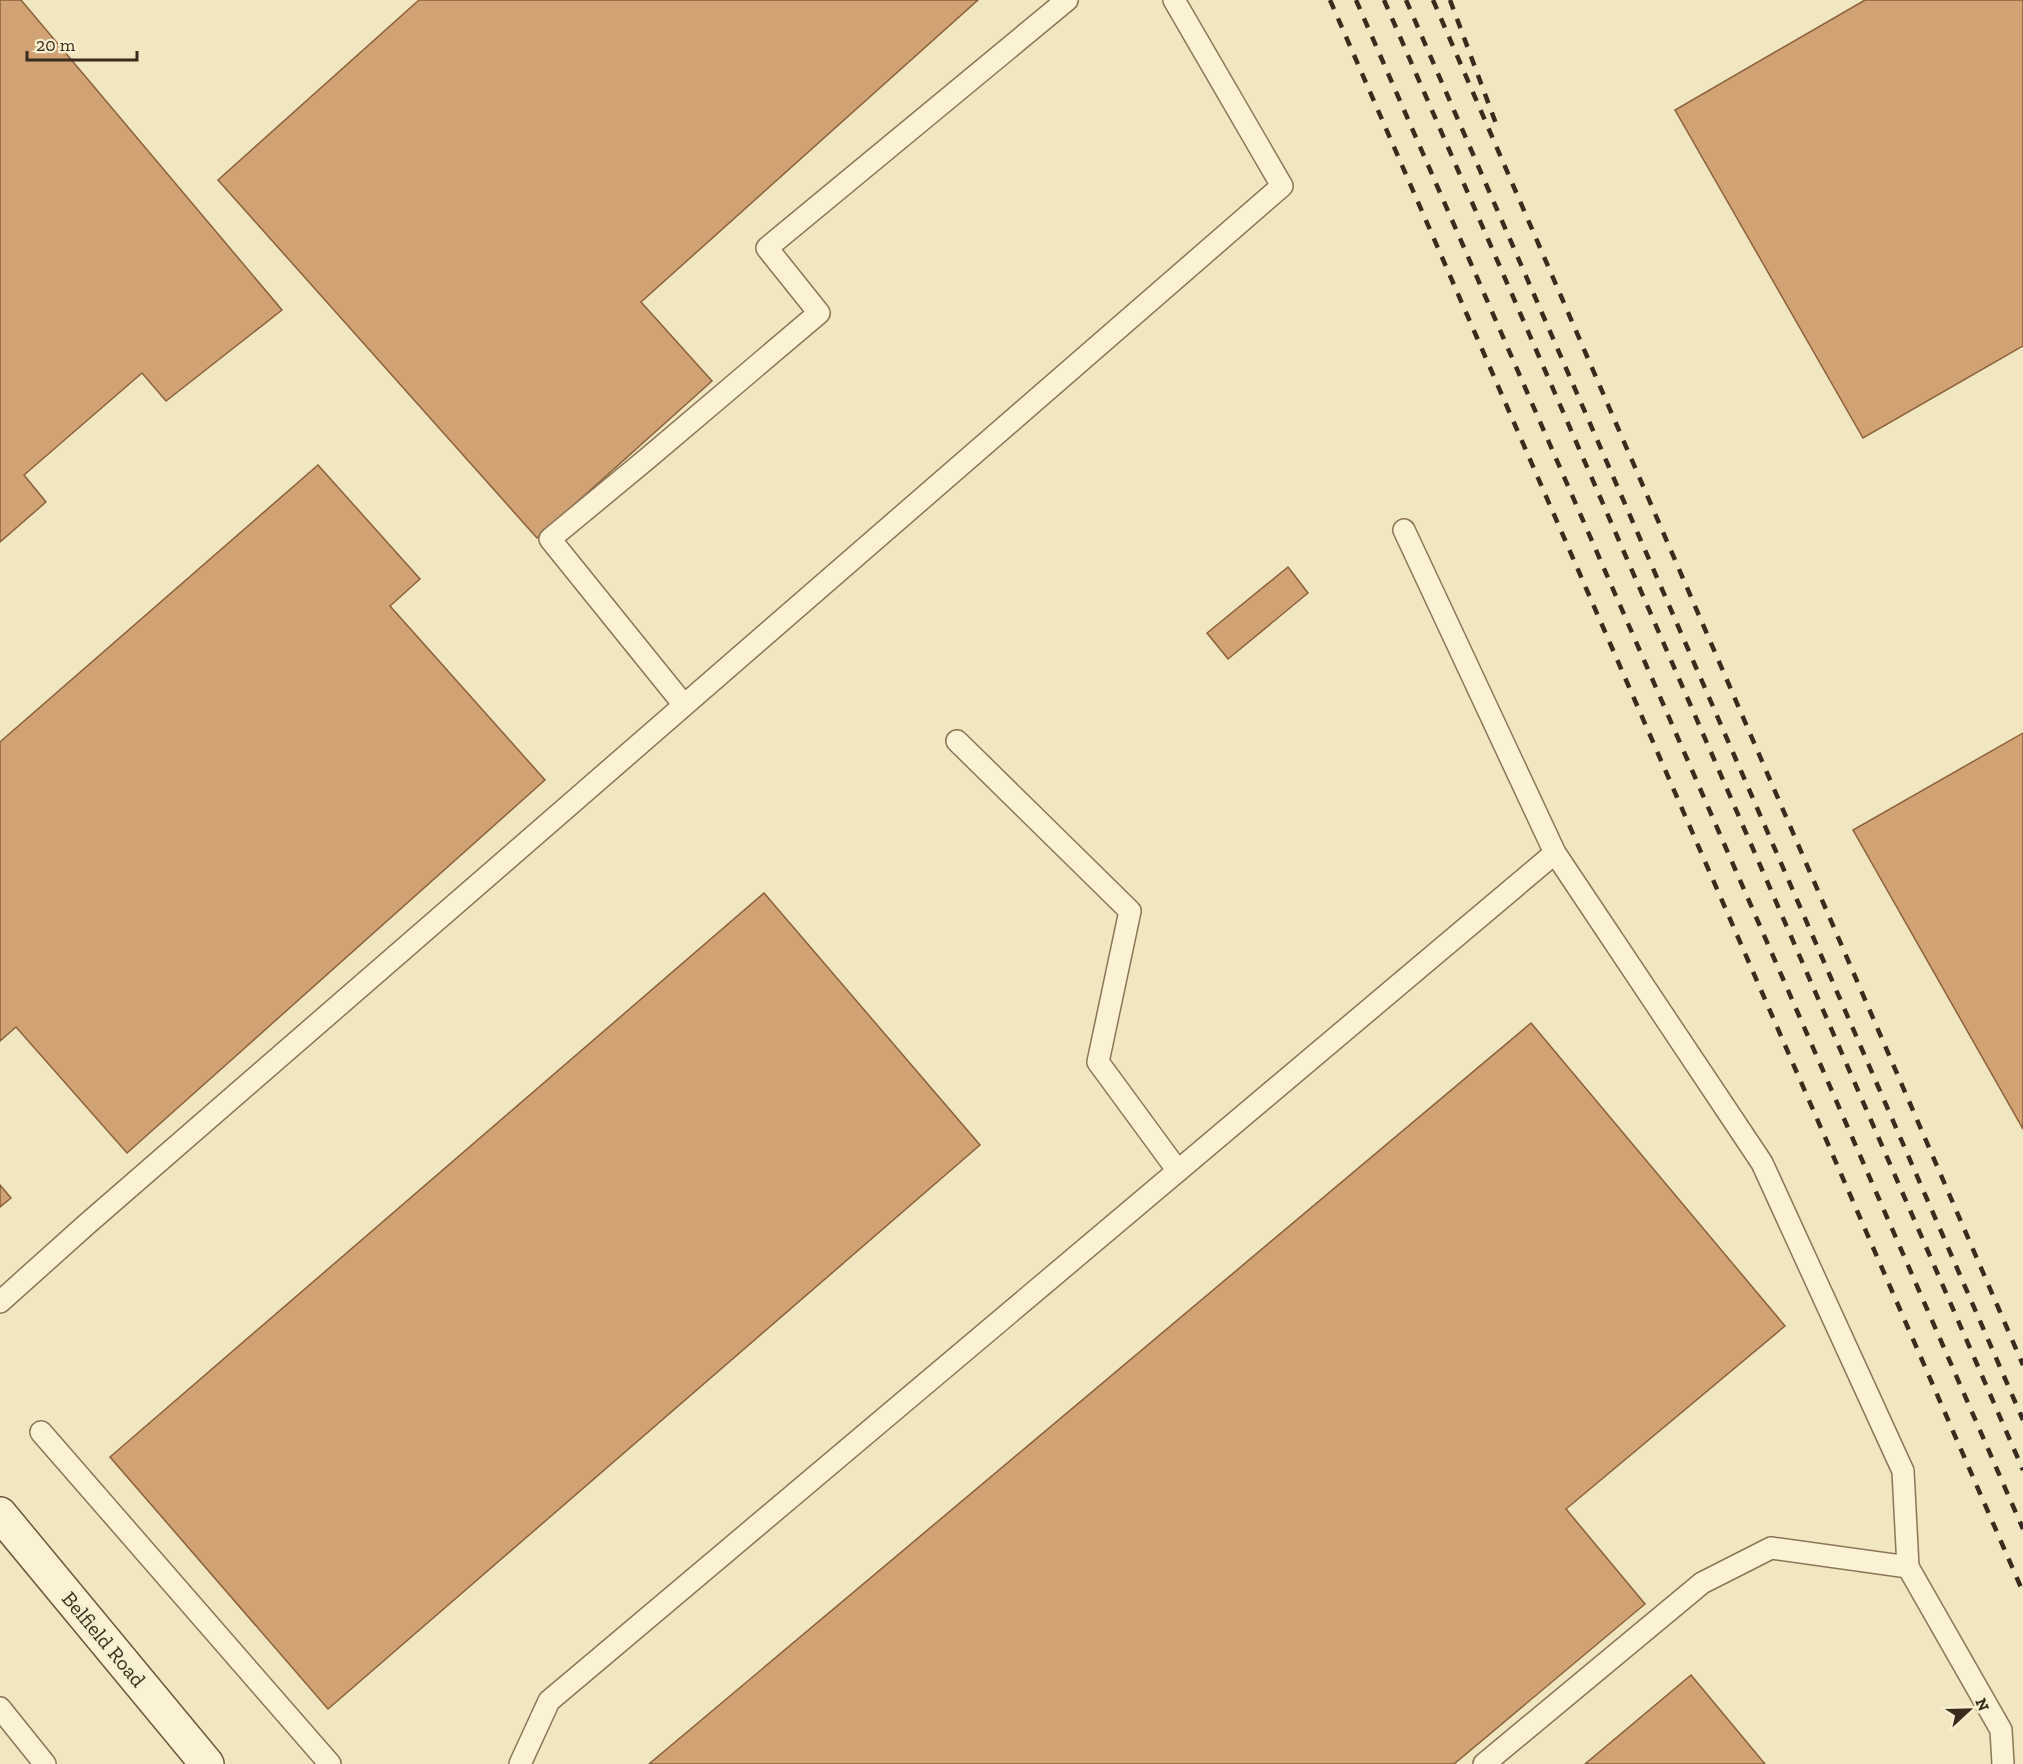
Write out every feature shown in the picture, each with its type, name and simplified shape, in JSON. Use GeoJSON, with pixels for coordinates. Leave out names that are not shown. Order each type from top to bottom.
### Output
{"type":"FeatureCollection","features":[{"type":"Feature","properties":{"kind":"main road","name":"Belfield Road"},"geometry":{"type":"LineString","coordinates":[[0,1514],[202,1762]]}},
{"type":"Feature","properties":{"kind":"lane"},"geometry":{"type":"LineString","coordinates":[[684,705],[550,538],[819,313],[767,248],[1067,0]]}},
{"type":"Feature","properties":{"kind":"lane"},"geometry":{"type":"LineString","coordinates":[[0,1302],[1281,186],[1174,0]]}},
{"type":"Feature","properties":{"kind":"lane"},"geometry":{"type":"LineString","coordinates":[[1404,530],[1555,854],[1762,1163],[1903,1471],[1908,1566],[2001,1730],[2004,1764]]}},
{"type":"Feature","properties":{"kind":"lane"},"geometry":{"type":"LineString","coordinates":[[957,741],[1130,911],[1098,1062],[1178,1171]]}},
{"type":"Feature","properties":{"kind":"lane"},"geometry":{"type":"LineString","coordinates":[[520,1764],[549,1701],[1555,854]]}},
{"type":"Feature","properties":{"kind":"lane"},"geometry":{"type":"LineString","coordinates":[[41,1432],[330,1764]]}},
{"type":"Feature","properties":{"kind":"lane"},"geometry":{"type":"LineString","coordinates":[[1484,1764],[1702,1583],[1771,1548],[1908,1566]]}},
{"type":"Feature","properties":{"kind":"lane"},"geometry":{"type":"LineString","coordinates":[[0,1708],[45,1764]]}},
{"type":"Feature","properties":{"kind":"building"},"geometry":{"type":"Polygon","coordinates":[[[0,0],[21,0],[282,310],[166,401],[142,373],[24,475],[46,502],[0,542],[0,0]]]}},
{"type":"Feature","properties":{"kind":"building"},"geometry":{"type":"Polygon","coordinates":[[[419,0],[978,0],[641,302],[712,381],[537,538],[218,180],[419,0]]]}},
{"type":"Feature","properties":{"kind":"building"},"geometry":{"type":"Polygon","coordinates":[[[1865,0],[2023,0],[2023,346],[1863,438],[1675,110],[1865,0]]]}},
{"type":"Feature","properties":{"kind":"building"},"geometry":{"type":"Polygon","coordinates":[[[318,465],[420,579],[390,606],[545,780],[127,1153],[16,1027],[0,1041],[0,742],[318,465]]]}},
{"type":"Feature","properties":{"kind":"building"},"geometry":{"type":"Polygon","coordinates":[[[1288,567],[1308,593],[1228,659],[1207,633],[1288,567]]]}},
{"type":"Feature","properties":{"kind":"building"},"geometry":{"type":"Polygon","coordinates":[[[2023,733],[2023,1129],[1853,830],[2023,733]]]}},
{"type":"Feature","properties":{"kind":"building"},"geometry":{"type":"Polygon","coordinates":[[[764,893],[980,1145],[328,1709],[110,1457],[764,893]]]}},
{"type":"Feature","properties":{"kind":"building"},"geometry":{"type":"Polygon","coordinates":[[[1531,1023],[1785,1326],[1566,1509],[1645,1604],[1454,1764],[649,1764],[1531,1023]]]}},
{"type":"Feature","properties":{"kind":"building"},"geometry":{"type":"Polygon","coordinates":[[[0,1185],[11,1198],[0,1207],[0,1185]]]}},
{"type":"Feature","properties":{"kind":"building"},"geometry":{"type":"Polygon","coordinates":[[[1691,1675],[1765,1764],[1585,1764],[1691,1675]]]}},
{"type":"Feature","properties":{"kind":"railway"},"geometry":{"type":"LineString","coordinates":[[1330,0],[2023,1592]]}},
{"type":"Feature","properties":{"kind":"railway"},"geometry":{"type":"LineString","coordinates":[[1356,0],[2023,1529]]}},
{"type":"Feature","properties":{"kind":"railway"},"geometry":{"type":"LineString","coordinates":[[1384,0],[2023,1470]]}},
{"type":"Feature","properties":{"kind":"railway"},"geometry":{"type":"LineString","coordinates":[[1406,0],[2023,1420]]}},
{"type":"Feature","properties":{"kind":"railway"},"geometry":{"type":"LineString","coordinates":[[1433,0],[2023,1365]]}},
{"type":"Feature","properties":{"kind":"railway"},"geometry":{"type":"LineString","coordinates":[[1450,0],[1498,129]]}}]}
